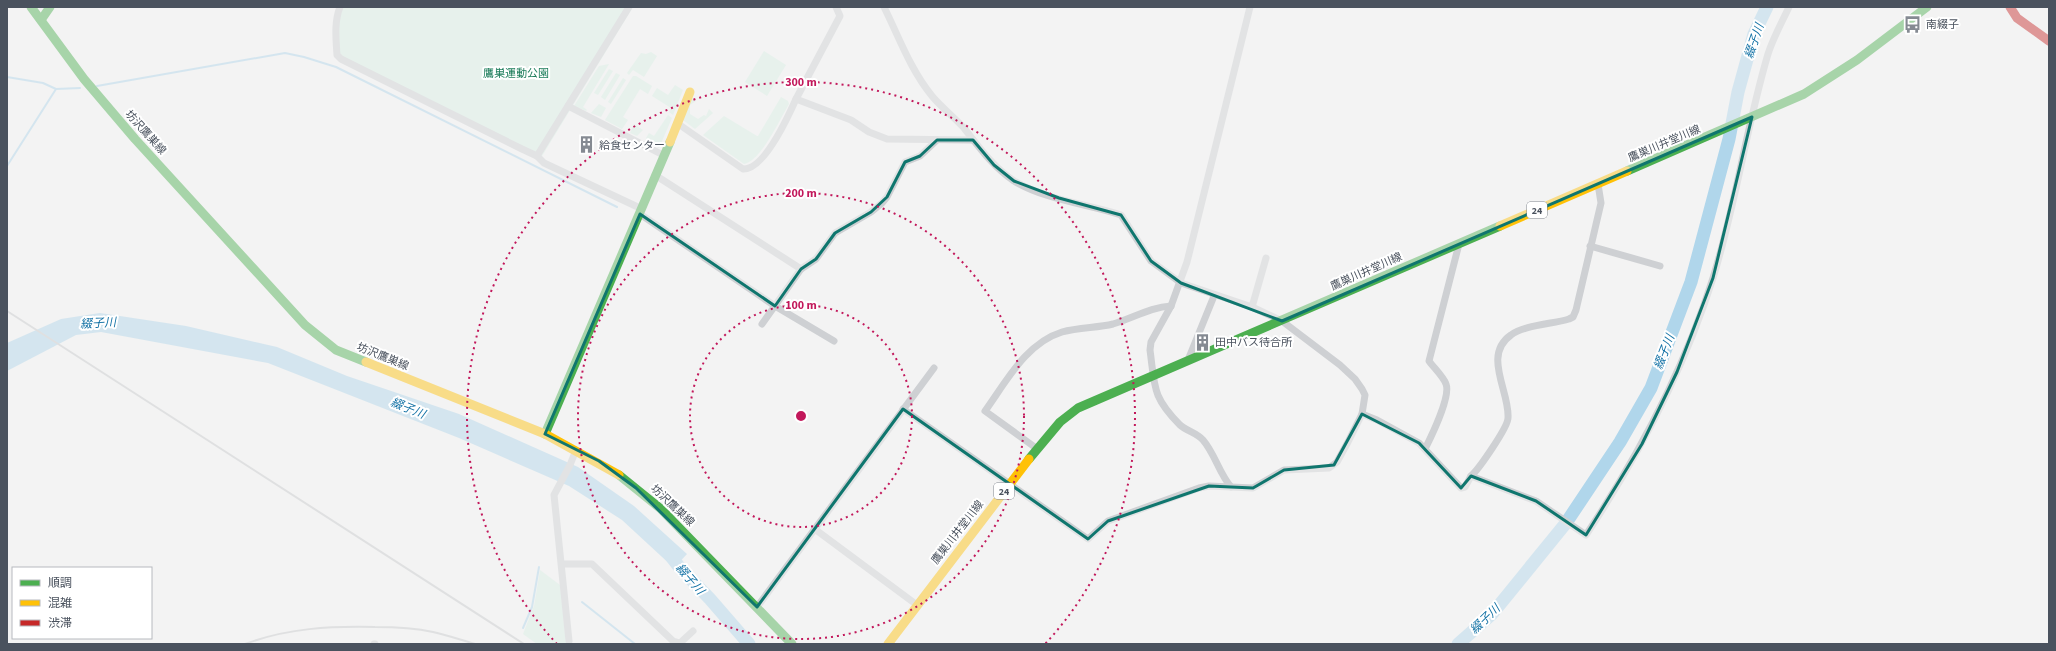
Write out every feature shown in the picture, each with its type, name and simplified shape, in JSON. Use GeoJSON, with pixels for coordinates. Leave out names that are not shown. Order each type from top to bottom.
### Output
{"type":"FeatureCollection","features":[{"type":"Feature","properties":{"kind":"main road","name":"坊沢鷹巣線"},"geometry":{"type":"LineString","coordinates":[[31,7],[84,79],[135,139],[305,325],[326,344],[336,350],[545,434],[575,454],[599,461],[636,488],[661,509],[792,644]]}},
{"type":"Feature","properties":{"kind":"main road"},"geometry":{"type":"LineString","coordinates":[[41,20],[50,7]]}},
{"type":"Feature","properties":{"kind":"main road","name":"鷹巣川井堂川線"},"geometry":{"type":"LineString","coordinates":[[888,644],[1036,448],[1050,431],[1078,408],[1710,136],[1804,94],[1828,80],[1927,7]]}},
{"type":"Feature","properties":{"kind":"main road"},"geometry":{"type":"LineString","coordinates":[[2010,7],[2017,18],[2049,41]]}},
{"type":"Feature","properties":{"kind":"main road"},"geometry":{"type":"LineString","coordinates":[[545,434],[641,212],[690,92]]}},
{"type":"Feature","properties":{"kind":"street"},"geometry":{"type":"LineString","coordinates":[[340,7],[337,14],[336,29],[337,55],[341,59],[538,156],[544,163],[641,212],[775,306],[834,341]]}},
{"type":"Feature","properties":{"kind":"street"},"geometry":{"type":"LineString","coordinates":[[538,156],[629,7]]}},
{"type":"Feature","properties":{"kind":"street"},"geometry":{"type":"LineString","coordinates":[[677,123],[743,169],[749,169],[757,163],[772,143],[796,99],[840,16],[836,7]]}},
{"type":"Feature","properties":{"kind":"street"},"geometry":{"type":"LineString","coordinates":[[884,7],[906,55],[922,82],[932,96],[994,165],[1014,181],[1059,198],[1122,215],[1151,261],[1181,283],[1214,296],[1252,307],[1282,321],[1355,379],[1365,395],[1362,414],[1337,462],[1329,468],[1284,470],[1253,488],[1208,486],[1108,520],[1088,539],[1009,485],[903,409]]}},
{"type":"Feature","properties":{"kind":"street"},"geometry":{"type":"LineString","coordinates":[[1231,488],[1224,479],[1203,441],[1198,435],[1182,426],[1163,406],[1158,397],[1153,376],[1151,342],[1171,306],[1181,283],[1250,7]]}},
{"type":"Feature","properties":{"kind":"street"},"geometry":{"type":"LineString","coordinates":[[1471,476],[1536,501],[1550,509],[1586,535],[1602,512],[1659,413],[1678,372],[1713,278],[1726,230],[1751,117],[1768,52],[1789,7]]}},
{"type":"Feature","properties":{"kind":"street"},"geometry":{"type":"LineString","coordinates":[[796,99],[850,120],[882,138],[973,140]]}},
{"type":"Feature","properties":{"kind":"street"},"geometry":{"type":"LineString","coordinates":[[568,106],[663,156]]}},
{"type":"Feature","properties":{"kind":"street"},"geometry":{"type":"LineString","coordinates":[[762,324],[801,269],[816,259],[834,233],[871,212],[882,203],[887,197],[905,162],[920,156],[938,140]]}},
{"type":"Feature","properties":{"kind":"street"},"geometry":{"type":"LineString","coordinates":[[655,175],[801,269]]}},
{"type":"Feature","properties":{"kind":"street"},"geometry":{"type":"LineString","coordinates":[[1362,414],[1377,420],[1419,443],[1461,488],[1465,487],[1508,422],[1508,408],[1498,369],[1498,358],[1503,344],[1511,334],[1520,330],[1553,324],[1573,317],[1601,203],[1598,184]]}},
{"type":"Feature","properties":{"kind":"street"},"geometry":{"type":"LineString","coordinates":[[1425,449],[1441,414],[1447,388],[1446,383],[1429,361],[1459,244]]}},
{"type":"Feature","properties":{"kind":"street"},"geometry":{"type":"LineString","coordinates":[[1590,246],[1660,266]]}},
{"type":"Feature","properties":{"kind":"street"},"geometry":{"type":"LineString","coordinates":[[1252,307],[1266,258]]}},
{"type":"Feature","properties":{"kind":"street"},"geometry":{"type":"LineString","coordinates":[[1188,361],[1214,296]]}},
{"type":"Feature","properties":{"kind":"street"},"geometry":{"type":"LineString","coordinates":[[1036,448],[985,411],[1025,355],[1061,332],[1112,324],[1160,307],[1171,306]]}},
{"type":"Feature","properties":{"kind":"street"},"geometry":{"type":"LineString","coordinates":[[757,607],[816,530],[934,368]]}},
{"type":"Feature","properties":{"kind":"street"},"geometry":{"type":"LineString","coordinates":[[569,641],[554,494],[575,454]]}},
{"type":"Feature","properties":{"kind":"street"},"geometry":{"type":"LineString","coordinates":[[816,530],[917,604]]}},
{"type":"Feature","properties":{"kind":"street"},"geometry":{"type":"LineString","coordinates":[[562,564],[592,564],[673,641],[680,643],[694,631]]}},
{"type":"Feature","properties":{"kind":"highlighted area"},"geometry":{"type":"Polygon","coordinates":[[[1752,117],[1713,278],[1677,372],[1642,444],[1586,535],[1536,501],[1471,476],[1461,488],[1419,443],[1362,414],[1334,465],[1284,470],[1253,488],[1209,486],[1175,496],[1108,521],[1088,539],[903,409],[757,607],[636,488],[599,461],[545,434],[640,214],[775,306],[801,269],[816,259],[835,233],[871,212],[887,197],[905,162],[920,156],[937,140],[973,140],[994,165],[1014,181],[1059,198],[1121,215],[1151,261],[1181,283],[1282,321],[1752,117]]]}},
{"type":"Feature","properties":{"kind":"green space","name":"鷹巣運動公園"},"geometry":{"type":"Polygon","coordinates":[[[340,7],[633,7],[542,156],[537,156],[341,59],[336,29],[340,7]]]}},
{"type":"Feature","properties":{"kind":"green space"},"geometry":{"type":"Polygon","coordinates":[[[764,51],[786,65],[767,96],[745,82],[764,51]]]}},
{"type":"Feature","properties":{"kind":"green space"},"geometry":{"type":"Polygon","coordinates":[[[651,52],[657,56],[644,77],[633,70],[629,75],[627,73],[641,53],[646,54],[651,52]]]}},
{"type":"Feature","properties":{"kind":"green space"},"geometry":{"type":"Polygon","coordinates":[[[609,64],[583,107],[587,110],[586,111],[574,106],[599,66],[609,64]]]}},
{"type":"Feature","properties":{"kind":"green space"},"geometry":{"type":"Polygon","coordinates":[[[609,69],[613,71],[598,95],[594,93],[609,69]]]}},
{"type":"Feature","properties":{"kind":"green space"},"geometry":{"type":"Polygon","coordinates":[[[616,73],[620,75],[605,100],[601,97],[616,73]]]}},
{"type":"Feature","properties":{"kind":"green space"},"geometry":{"type":"Polygon","coordinates":[[[633,76],[636,76],[652,86],[648,94],[640,89],[623,117],[628,120],[622,129],[605,120],[633,76]]]}},
{"type":"Feature","properties":{"kind":"green space"},"geometry":{"type":"Polygon","coordinates":[[[623,78],[626,80],[611,104],[608,102],[623,78]]]}},
{"type":"Feature","properties":{"kind":"green space"},"geometry":{"type":"Polygon","coordinates":[[[675,85],[683,90],[673,115],[669,112],[671,108],[652,96],[657,88],[668,95],[675,85]]]}},
{"type":"Feature","properties":{"kind":"green space"},"geometry":{"type":"Polygon","coordinates":[[[781,97],[788,101],[789,104],[763,148],[750,161],[744,164],[703,135],[724,116],[758,136],[781,97]]]}},
{"type":"Feature","properties":{"kind":"green space"},"geometry":{"type":"Polygon","coordinates":[[[692,98],[696,101],[690,105],[690,114],[698,119],[704,115],[706,116],[709,109],[713,113],[695,129],[683,120],[692,98]]]}},
{"type":"Feature","properties":{"kind":"green space"},"geometry":{"type":"Polygon","coordinates":[[[599,104],[606,108],[601,117],[591,113],[599,104]]]}},
{"type":"Feature","properties":{"kind":"green space"},"geometry":{"type":"Polygon","coordinates":[[[668,115],[672,118],[659,148],[647,142],[646,138],[649,133],[654,136],[668,115]]]}},
{"type":"Feature","properties":{"kind":"green space"},"geometry":{"type":"Polygon","coordinates":[[[634,124],[643,130],[637,136],[630,133],[634,124]]]}},
{"type":"Feature","properties":{"kind":"green space"},"geometry":{"type":"Polygon","coordinates":[[[540,570],[560,585],[566,644],[537,644],[523,634],[534,606],[540,570]]]}},
{"type":"Feature","properties":{"kind":"water"},"geometry":{"type":"Polygon","coordinates":[[[100,313],[186,326],[277,347],[347,376],[459,414],[578,467],[634,506],[687,554],[674,568],[622,520],[569,486],[459,438],[268,363],[101,332],[76,335],[7,371],[7,343],[61,319],[100,313]]]}},
{"type":"Feature","properties":{"kind":"waterway","name":"綴子川"},"geometry":{"type":"LineString","coordinates":[[1458,644],[1492,614],[1566,523],[1620,442],[1651,388],[1691,282],[1729,139],[1738,92],[1754,34],[1767,7]]}},
{"type":"Feature","properties":{"kind":"waterway"},"geometry":{"type":"LineString","coordinates":[[97,86],[285,53],[304,57],[336,67],[617,207]]}},
{"type":"Feature","properties":{"kind":"waterway"},"geometry":{"type":"LineString","coordinates":[[7,77],[43,83],[56,89]]}},
{"type":"Feature","properties":{"kind":"waterway"},"geometry":{"type":"LineString","coordinates":[[7,166],[56,89],[80,88]]}},
{"type":"Feature","properties":{"kind":"waterway","name":"綴子川"},"geometry":{"type":"LineString","coordinates":[[667,551],[680,568],[710,599],[749,644]]}},
{"type":"Feature","properties":{"kind":"waterway"},"geometry":{"type":"LineString","coordinates":[[523,628],[532,607],[539,567]]}},
{"type":"Feature","properties":{"kind":"waterway"},"geometry":{"type":"LineString","coordinates":[[582,602],[635,644]]}},
{"type":"Feature","properties":{"kind":"railway"},"geometry":{"type":"LineString","coordinates":[[7,311],[524,644]]}},
{"type":"Feature","properties":{"kind":"railway"},"geometry":{"type":"LineString","coordinates":[[245,644],[277,634],[293,631],[358,627],[419,630],[438,633],[475,644]]}},
{"type":"Feature","properties":{"kind":"traffic: fast"},"geometry":{"type":"LineString","coordinates":[[31,7],[84,79],[135,139],[305,325],[336,350],[366,362]]}},
{"type":"Feature","properties":{"kind":"traffic: fast"},"geometry":{"type":"LineString","coordinates":[[41,20],[50,7]]}},
{"type":"Feature","properties":{"kind":"traffic: fast"},"geometry":{"type":"LineString","coordinates":[[1627,171],[1804,94],[1857,60],[1927,7]]}},
{"type":"Feature","properties":{"kind":"traffic: fast"},"geometry":{"type":"LineString","coordinates":[[545,434],[670,142]]}},
{"type":"Feature","properties":{"kind":"traffic: fast"},"geometry":{"type":"LineString","coordinates":[[1029,459],[1060,422],[1078,408],[1500,226]]}},
{"type":"Feature","properties":{"kind":"traffic: fast"},"geometry":{"type":"LineString","coordinates":[[619,475],[661,509],[792,644]]}},
{"type":"Feature","properties":{"kind":"traffic: slow"},"geometry":{"type":"LineString","coordinates":[[670,142],[690,92]]}},
{"type":"Feature","properties":{"kind":"traffic: slow"},"geometry":{"type":"LineString","coordinates":[[1500,226],[1627,171]]}},
{"type":"Feature","properties":{"kind":"traffic: slow"},"geometry":{"type":"LineString","coordinates":[[366,362],[545,434],[619,475]]}},
{"type":"Feature","properties":{"kind":"traffic: slow"},"geometry":{"type":"LineString","coordinates":[[888,644],[1029,459]]}},
{"type":"Feature","properties":{"kind":"traffic: jam"},"geometry":{"type":"LineString","coordinates":[[2010,7],[2017,18],[2049,41]]}},
{"type":"Feature","properties":{"kind":"place","name":"南綴子"},"geometry":{"type":"Point","coordinates":[1913,24]}},
{"type":"Feature","properties":{"kind":"place","name":"給食センター"},"geometry":{"type":"Point","coordinates":[586,145]}},
{"type":"Feature","properties":{"kind":"place","name":"田中バス待合所"},"geometry":{"type":"Point","coordinates":[1202,342]}}]}
